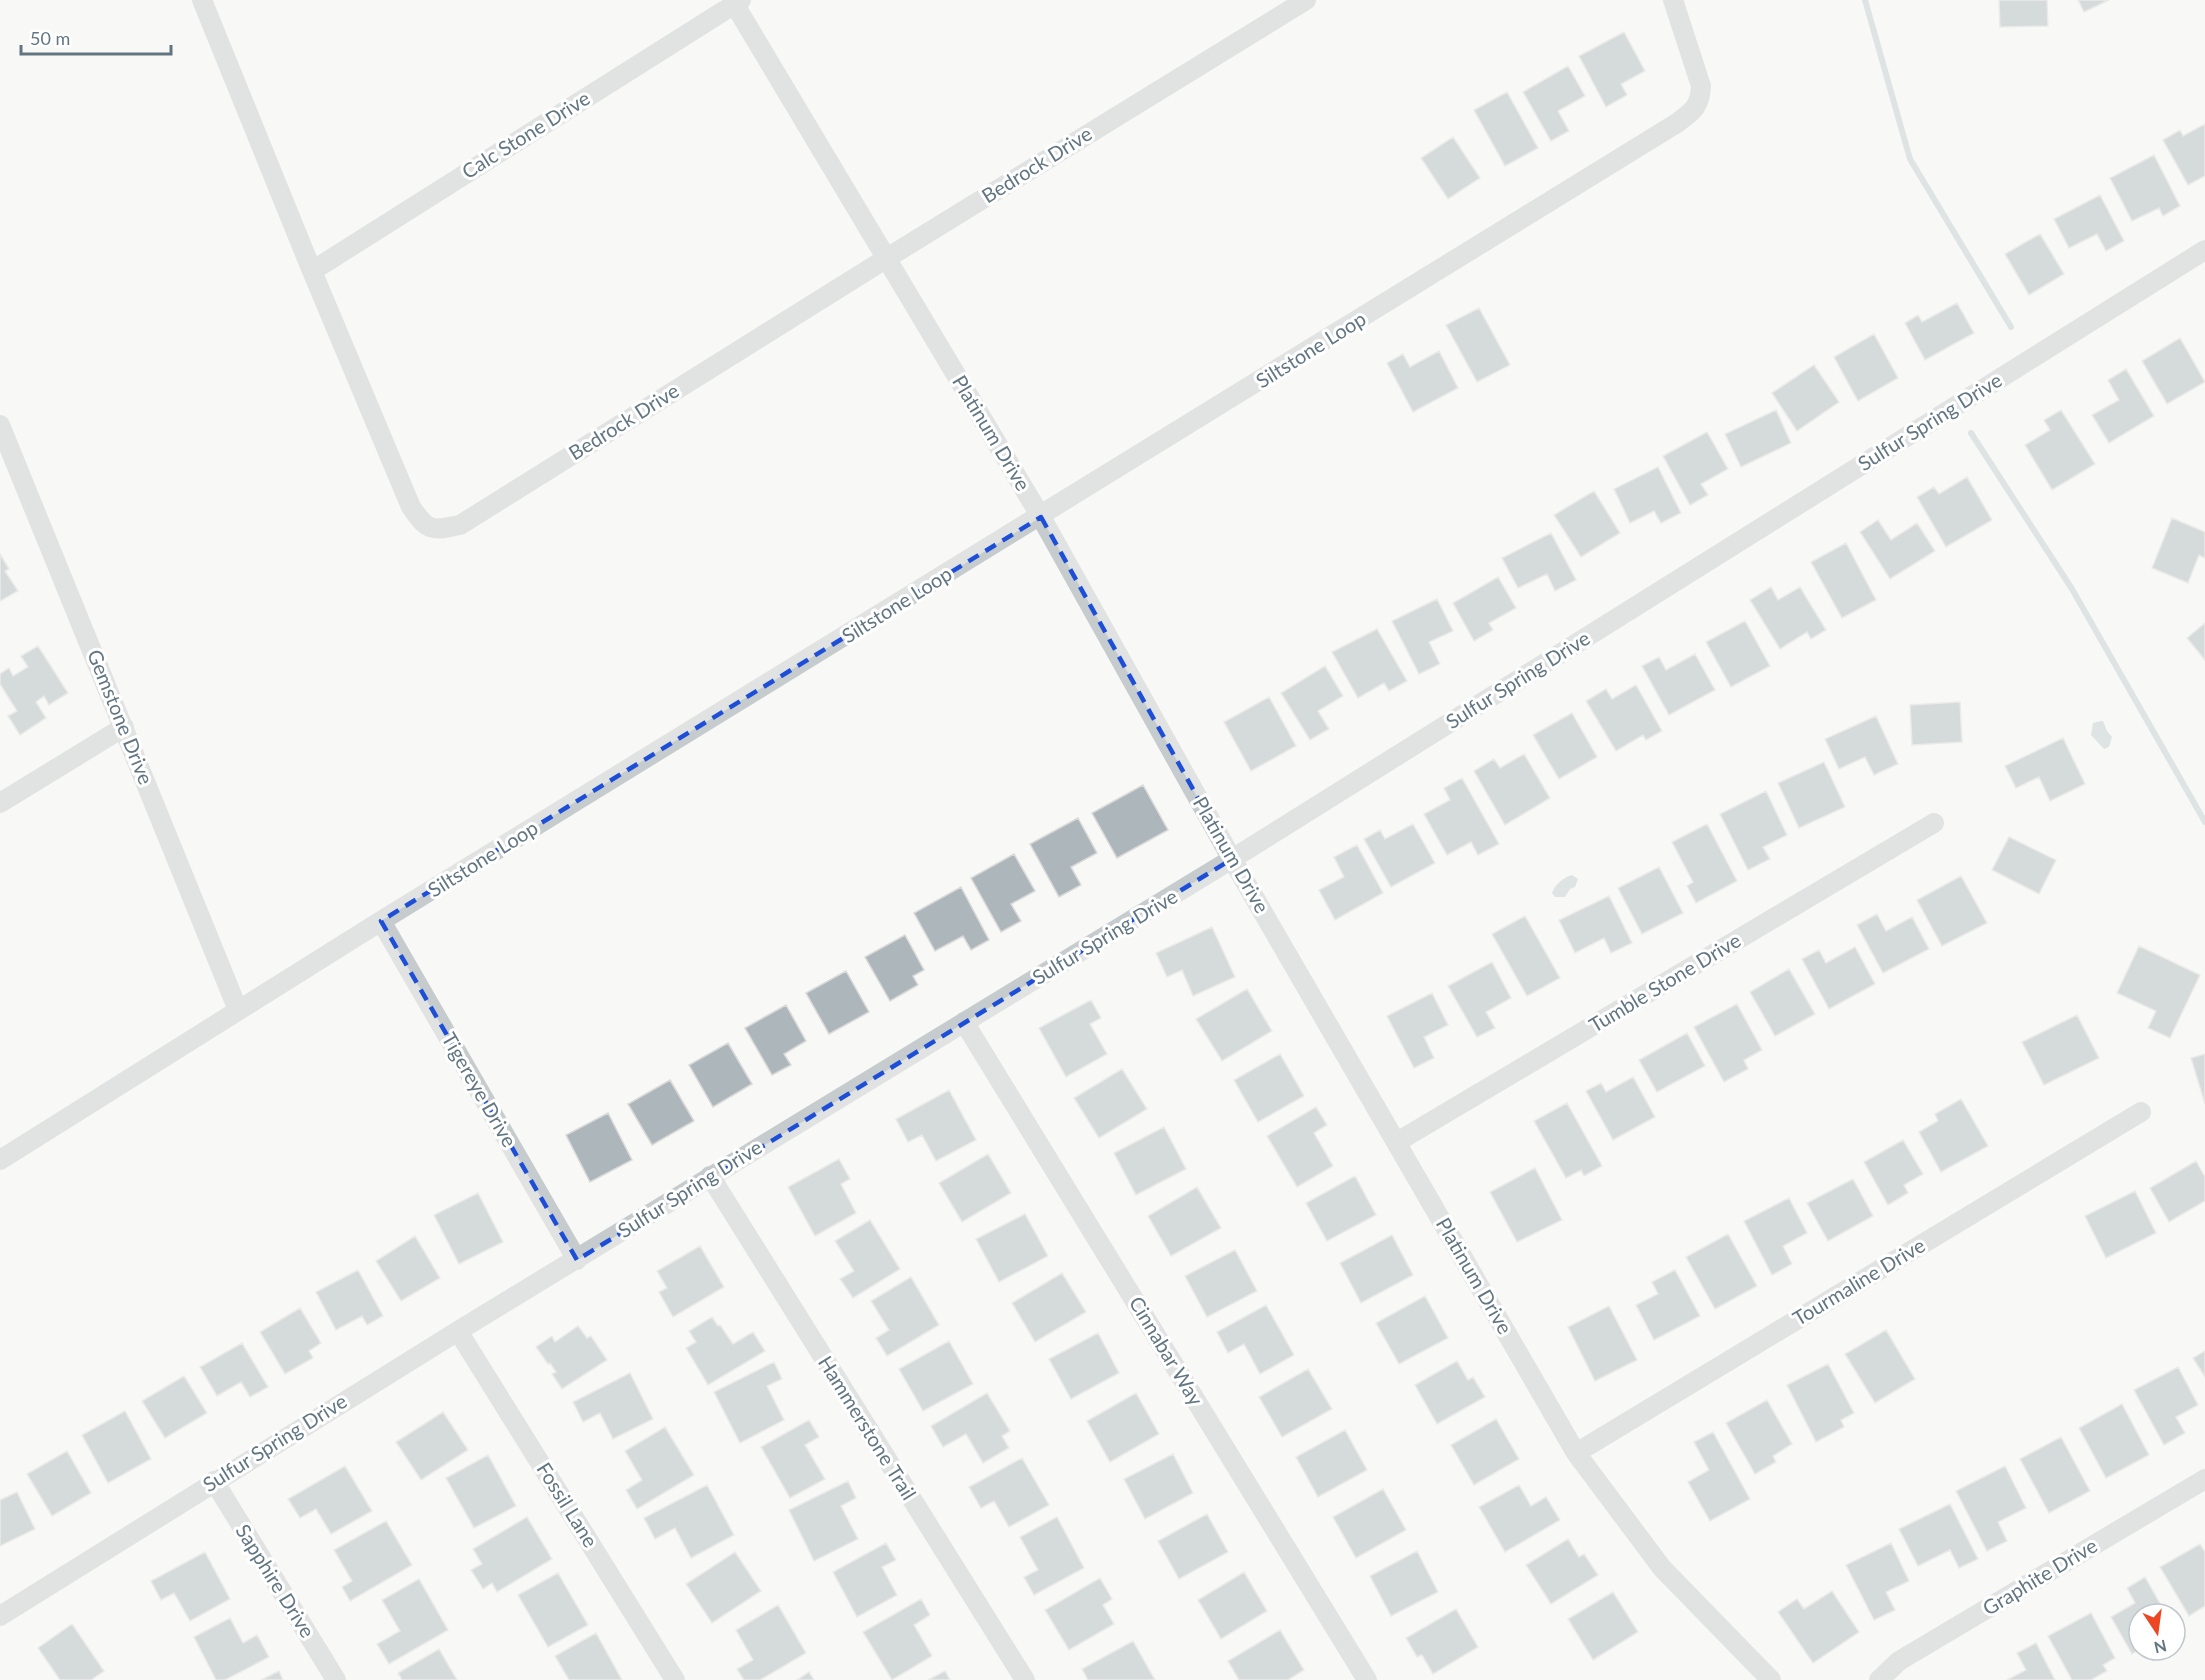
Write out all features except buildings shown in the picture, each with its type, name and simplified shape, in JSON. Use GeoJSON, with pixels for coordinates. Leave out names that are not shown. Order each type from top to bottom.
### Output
{"type":"FeatureCollection","features":[{"type":"Feature","properties":{"kind":"street","name":"Bedrock Drive"},"geometry":{"type":"LineString","coordinates":[[202,0],[411,507],[422,523],[437,530],[460,525],[1306,0]]}},
{"type":"Feature","properties":{"kind":"street","name":"Siltstone Loop"},"geometry":{"type":"LineString","coordinates":[[0,1160],[237,1010],[1041,517],[1677,123],[1693,111],[1700,101],[1701,86],[1674,0]]}},
{"type":"Feature","properties":{"kind":"street","name":"Calc Stone Drive"},"geometry":{"type":"LineString","coordinates":[[312,271],[736,1]]}},
{"type":"Feature","properties":{"kind":"street","name":"Platinum Drive"},"geometry":{"type":"LineString","coordinates":[[736,1],[1041,517],[1232,859],[1576,1453],[1662,1568],[1771,1680]]}},
{"type":"Feature","properties":{"kind":"street","name":"Sulfur Spring Drive"},"geometry":{"type":"LineString","coordinates":[[0,1616],[458,1330],[577,1260],[710,1176],[1232,859],[2205,250]]}},
{"type":"Feature","properties":{"kind":"street","name":"Gemstone Drive"},"geometry":{"type":"LineString","coordinates":[[0,425],[4,445],[124,727],[237,1010]]}},
{"type":"Feature","properties":{"kind":"street"},"geometry":{"type":"LineString","coordinates":[[0,803],[124,727]]}},
{"type":"Feature","properties":{"kind":"street","name":"Tumble Stone Drive"},"geometry":{"type":"LineString","coordinates":[[1397,1142],[1934,823]]}},
{"type":"Feature","properties":{"kind":"street","name":"Tigereye Drive"},"geometry":{"type":"LineString","coordinates":[[381,921],[577,1260]]}},
{"type":"Feature","properties":{"kind":"street","name":"Cinnabar Way"},"geometry":{"type":"LineString","coordinates":[[964,1022],[1367,1680]]}},
{"type":"Feature","properties":{"kind":"street","name":"Tourmaline Drive"},"geometry":{"type":"LineString","coordinates":[[1576,1453],[2141,1112]]}},
{"type":"Feature","properties":{"kind":"street","name":"Hammerstone Trail"},"geometry":{"type":"LineString","coordinates":[[710,1176],[1025,1680]]}},
{"type":"Feature","properties":{"kind":"street","name":"Fossil Lane"},"geometry":{"type":"LineString","coordinates":[[458,1330],[675,1680]]}},
{"type":"Feature","properties":{"kind":"street","name":"Graphite Drive"},"geometry":{"type":"LineString","coordinates":[[1879,1680],[1899,1661],[2205,1479]]}},
{"type":"Feature","properties":{"kind":"street","name":"Sapphire Drive"},"geometry":{"type":"LineString","coordinates":[[214,1481],[336,1680]]}},
{"type":"Feature","properties":{"kind":"highlighted area"},"geometry":{"type":"Polygon","coordinates":[[[1041,517],[1232,859],[577,1260],[381,921],[1041,517]]]}},
{"type":"Feature","properties":{"kind":"shaded area"},"geometry":{"type":"Polygon","coordinates":[[[2103,721],[2112,737],[2109,747],[2104,749],[2091,735],[2093,723],[2103,721]]]}},
{"type":"Feature","properties":{"kind":"shaded area"},"geometry":{"type":"Polygon","coordinates":[[[1572,875],[1578,879],[1575,887],[1570,889],[1565,897],[1555,897],[1552,893],[1555,887],[1563,879],[1572,875]]]}},
{"type":"Feature","properties":{"kind":"waterway"},"geometry":{"type":"LineString","coordinates":[[1865,0],[1910,159],[2011,327]]}},
{"type":"Feature","properties":{"kind":"waterway"},"geometry":{"type":"LineString","coordinates":[[1971,433],[2072,589],[2205,822]]}}]}
